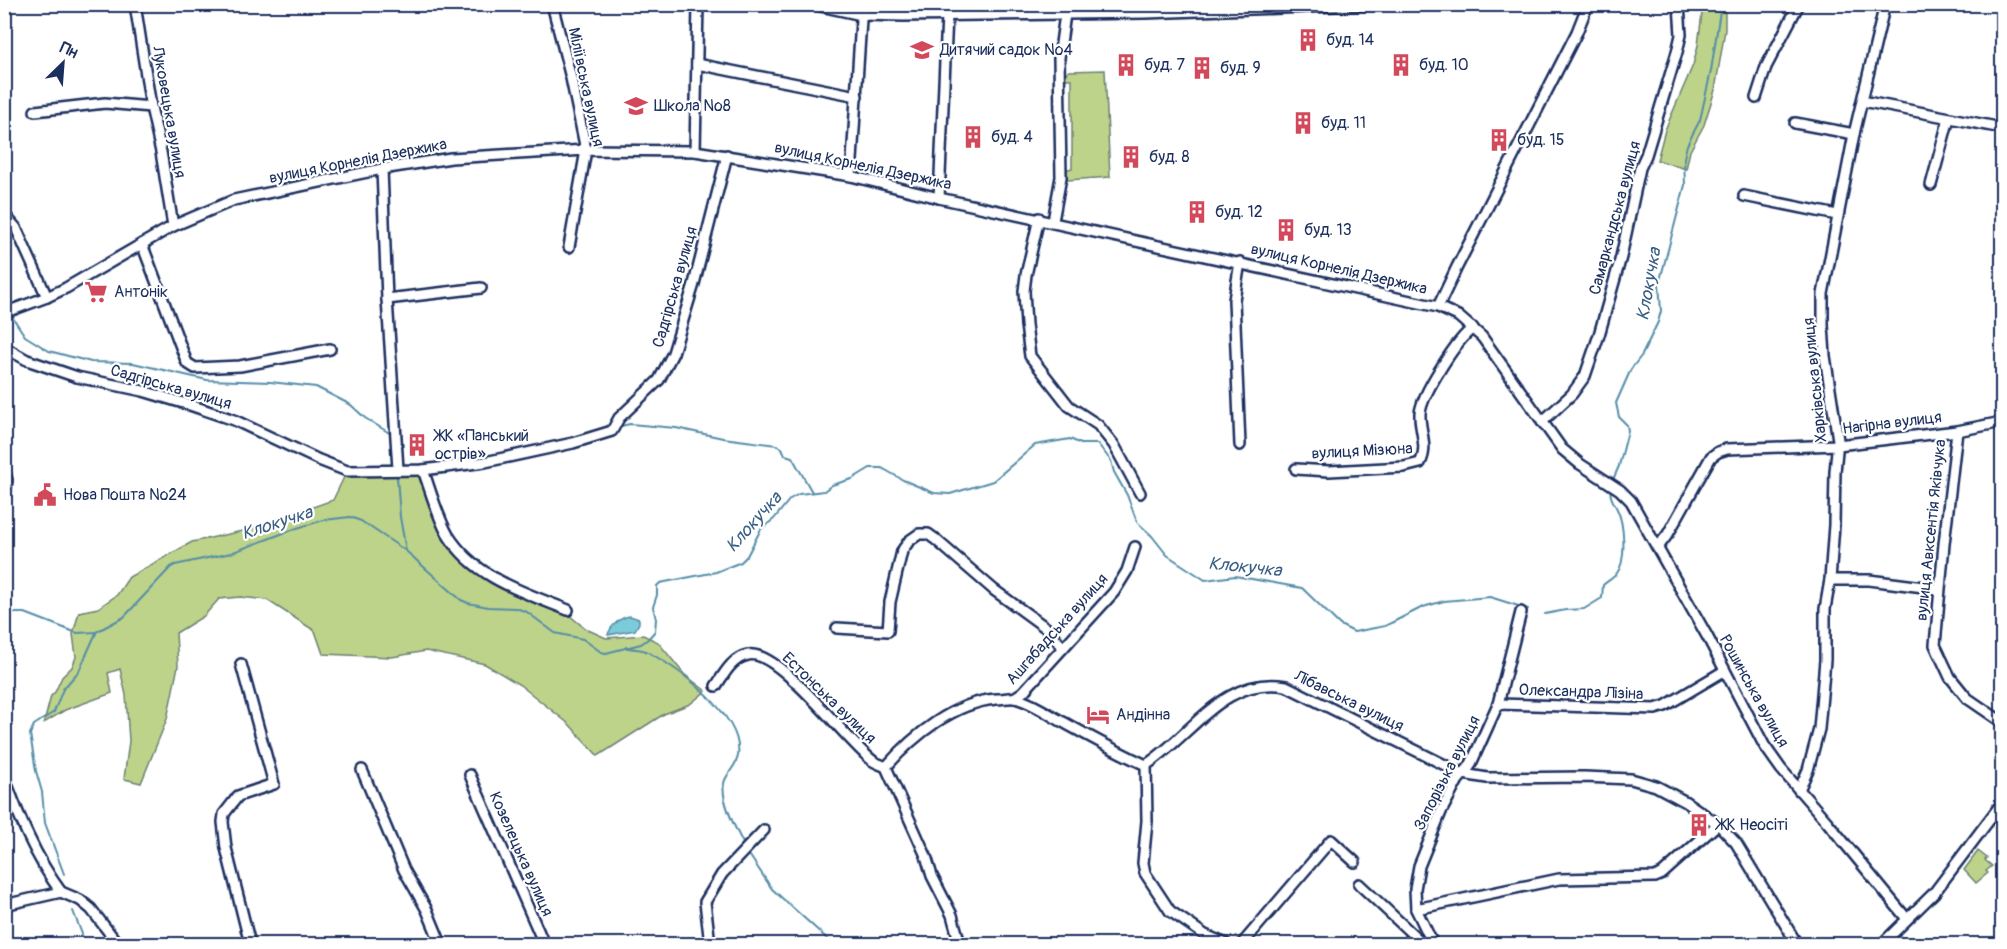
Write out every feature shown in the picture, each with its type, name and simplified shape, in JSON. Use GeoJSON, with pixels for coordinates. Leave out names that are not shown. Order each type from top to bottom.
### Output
{"type":"FeatureCollection","features":[{"type":"Feature","properties":{"kind":"street","name":"Луковецька вулиця"},"geometry":{"type":"LineString","coordinates":[[135,4],[173,225]]}},
{"type":"Feature","properties":{"kind":"street","name":"Міліївська вулиця"},"geometry":{"type":"LineString","coordinates":[[552,4],[586,150],[569,247]]}},
{"type":"Feature","properties":{"kind":"street"},"geometry":{"type":"LineString","coordinates":[[695,151],[698,4]]}},
{"type":"Feature","properties":{"kind":"street"},"geometry":{"type":"LineString","coordinates":[[811,4],[862,15],[1065,14],[1388,4]]}},
{"type":"Feature","properties":{"kind":"street"},"geometry":{"type":"LineString","coordinates":[[851,176],[862,4]]}},
{"type":"Feature","properties":{"kind":"street"},"geometry":{"type":"LineString","coordinates":[[1438,307],[1456,267],[1577,32],[1588,4]]}},
{"type":"Feature","properties":{"kind":"street","name":"Самаркандська вулиця"},"geometry":{"type":"LineString","coordinates":[[1542,422],[1572,394],[1585,376],[1599,335],[1621,257],[1640,168],[1646,155],[1681,35],[1679,4]]}},
{"type":"Feature","properties":{"kind":"street"},"geometry":{"type":"LineString","coordinates":[[1756,98],[1767,67],[1799,4]]}},
{"type":"Feature","properties":{"kind":"street","name":"Харківська вулиця"},"geometry":{"type":"LineString","coordinates":[[1799,790],[1808,770],[1819,729],[1826,660],[1825,609],[1830,580],[1834,525],[1834,472],[1838,445],[1825,356],[1822,325],[1823,294],[1854,134],[1885,4]]}},
{"type":"Feature","properties":{"kind":"street"},"geometry":{"type":"LineString","coordinates":[[1053,221],[1061,177],[1059,58],[1065,14]]}},
{"type":"Feature","properties":{"kind":"street"},"geometry":{"type":"LineString","coordinates":[[939,198],[947,15]]}},
{"type":"Feature","properties":{"kind":"street"},"geometry":{"type":"LineString","coordinates":[[697,64],[857,96]]}},
{"type":"Feature","properties":{"kind":"street"},"geometry":{"type":"LineString","coordinates":[[1862,101],[2002,128]]}},
{"type":"Feature","properties":{"kind":"street"},"geometry":{"type":"LineString","coordinates":[[35,111],[105,103],[151,107]]}},
{"type":"Feature","properties":{"kind":"street"},"geometry":{"type":"LineString","coordinates":[[1931,185],[1949,118]]}},
{"type":"Feature","properties":{"kind":"street"},"geometry":{"type":"LineString","coordinates":[[1795,123],[1854,134]]}},
{"type":"Feature","properties":{"kind":"street","name":"вулиця Корнелія Дзержика"},"geometry":{"type":"LineString","coordinates":[[4,313],[47,297],[173,225],[234,201],[382,169],[451,158],[586,150],[695,151],[851,176],[939,198],[1053,221],[1438,307],[1458,316],[1482,337],[1562,449],[1580,464],[1620,490]]}},
{"type":"Feature","properties":{"kind":"street","name":"Садгірська вулиця"},"geometry":{"type":"LineString","coordinates":[[4,347],[27,360],[77,377],[143,391],[223,416],[347,471],[423,470],[485,462],[573,443],[612,431],[619,418],[659,380],[673,353],[694,284],[727,155]]}},
{"type":"Feature","properties":{"kind":"street"},"geometry":{"type":"LineString","coordinates":[[382,169],[387,298],[398,470]]}},
{"type":"Feature","properties":{"kind":"street"},"geometry":{"type":"LineString","coordinates":[[1744,196],[1838,215]]}},
{"type":"Feature","properties":{"kind":"street"},"geometry":{"type":"LineString","coordinates":[[4,214],[16,228],[47,297]]}},
{"type":"Feature","properties":{"kind":"street"},"geometry":{"type":"LineString","coordinates":[[1039,218],[1024,291],[1030,356],[1069,406],[1098,425],[1109,438],[1119,452],[1140,493]]}},
{"type":"Feature","properties":{"kind":"street"},"geometry":{"type":"LineString","coordinates":[[142,244],[187,363],[195,368],[240,366],[330,349]]}},
{"type":"Feature","properties":{"kind":"street"},"geometry":{"type":"LineString","coordinates":[[1240,262],[1234,300],[1240,445]]}},
{"type":"Feature","properties":{"kind":"street"},"geometry":{"type":"LineString","coordinates":[[387,298],[481,288]]}},
{"type":"Feature","properties":{"kind":"street","name":"вулиця Мізюна"},"geometry":{"type":"LineString","coordinates":[[1296,469],[1329,471],[1420,463],[1424,457],[1420,420],[1423,399],[1455,348],[1473,328]]}},
{"type":"Feature","properties":{"kind":"street","name":"Нагірна вулиця"},"geometry":{"type":"LineString","coordinates":[[1658,547],[1668,534],[1711,457],[1718,452],[1727,449],[1838,445],[1957,431],[2002,422]]}},
{"type":"Feature","properties":{"kind":"street","name":"вулиця Авксентія Яківчука"},"geometry":{"type":"LineString","coordinates":[[1957,431],[1935,645],[1950,677],[1966,698],[2002,722]]}},
{"type":"Feature","properties":{"kind":"street"},"geometry":{"type":"LineString","coordinates":[[4,469],[7,480],[4,502]]}},
{"type":"Feature","properties":{"kind":"street"},"geometry":{"type":"LineString","coordinates":[[423,470],[447,534],[467,559],[488,576],[568,610]]}},
{"type":"Feature","properties":{"kind":"street","name":"Рошинська вулиця"},"geometry":{"type":"LineString","coordinates":[[1620,490],[1631,501],[1658,547],[1764,745],[1907,919]]}},
{"type":"Feature","properties":{"kind":"street"},"geometry":{"type":"LineString","coordinates":[[837,628],[888,631],[891,602],[902,551],[919,534],[928,534],[994,590],[1049,630],[1063,648]]}},
{"type":"Feature","properties":{"kind":"street","name":"Ашгабадська вулиця"},"geometry":{"type":"LineString","coordinates":[[1014,698],[1023,692],[1114,592],[1127,571],[1135,547]]}},
{"type":"Feature","properties":{"kind":"street"},"geometry":{"type":"LineString","coordinates":[[1830,580],[1869,580],[1939,589]]}},
{"type":"Feature","properties":{"kind":"street","name":"Запорізька вулиця"},"geometry":{"type":"LineString","coordinates":[[1433,945],[1416,909],[1415,889],[1419,866],[1441,812],[1458,780],[1470,766],[1498,704],[1521,612]]}},
{"type":"Feature","properties":{"kind":"street","name":"Естонська вулиця"},"geometry":{"type":"LineString","coordinates":[[716,686],[733,662],[747,655],[754,654],[763,657],[791,678],[873,761],[886,767]]}},
{"type":"Feature","properties":{"kind":"street"},"geometry":{"type":"LineString","coordinates":[[241,664],[274,784],[238,796],[222,822],[226,848],[250,945]]}},
{"type":"Feature","properties":{"kind":"street","name":"Олександра Лізіна"},"geometry":{"type":"LineString","coordinates":[[1498,704],[1655,710],[1724,672]]}},
{"type":"Feature","properties":{"kind":"street","name":"Лібавська вулиця"},"geometry":{"type":"LineString","coordinates":[[1146,765],[1213,707],[1239,691],[1255,685],[1275,684],[1286,686],[1463,774],[1487,778],[1631,779],[1666,791],[1718,824],[1736,843],[1797,945]]}},
{"type":"Feature","properties":{"kind":"street"},"geometry":{"type":"LineString","coordinates":[[960,945],[952,915],[932,876],[926,856],[886,767],[917,735],[968,705],[991,699],[1014,698],[1037,708],[1115,752],[1146,765],[1147,821],[1143,863],[1145,873],[1170,911],[1205,935],[1226,945]]}},
{"type":"Feature","properties":{"kind":"street"},"geometry":{"type":"LineString","coordinates":[[362,770],[404,870],[427,910],[441,945]]}},
{"type":"Feature","properties":{"kind":"street","name":"Козелецька вулиця"},"geometry":{"type":"LineString","coordinates":[[470,775],[544,945]]}},
{"type":"Feature","properties":{"kind":"street"},"geometry":{"type":"LineString","coordinates":[[4,776],[43,868],[61,892],[86,904],[118,945]]}},
{"type":"Feature","properties":{"kind":"street"},"geometry":{"type":"LineString","coordinates":[[1882,945],[1934,893],[2001,808]]}},
{"type":"Feature","properties":{"kind":"street"},"geometry":{"type":"LineString","coordinates":[[1416,909],[1559,879],[1655,877],[1662,874],[1718,824]]}},
{"type":"Feature","properties":{"kind":"street"},"geometry":{"type":"LineString","coordinates":[[710,945],[705,902],[722,874],[764,830]]}},
{"type":"Feature","properties":{"kind":"street"},"geometry":{"type":"LineString","coordinates":[[1242,945],[1331,840],[1355,862]]}},
{"type":"Feature","properties":{"kind":"street"},"geometry":{"type":"LineString","coordinates":[[1359,884],[1423,945]]}},
{"type":"Feature","properties":{"kind":"street"},"geometry":{"type":"LineString","coordinates":[[4,904],[61,892]]}},
{"type":"Feature","properties":{"kind":"green space"},"geometry":{"type":"Polygon","coordinates":[[[1703,5],[1725,5],[1725,30],[1715,90],[1704,125],[1690,151],[1686,169],[1657,160],[1665,130],[1693,65],[1703,5]]]}},
{"type":"Feature","properties":{"kind":"green space"},"geometry":{"type":"Polygon","coordinates":[[[1105,70],[1110,177],[1068,180],[1065,178],[1065,170],[1072,168],[1072,79],[1065,79],[1066,73],[1105,70]]]}},
{"type":"Feature","properties":{"kind":"green space"},"geometry":{"type":"Polygon","coordinates":[[[423,469],[448,533],[489,575],[570,609],[569,615],[586,629],[606,638],[643,635],[658,642],[684,674],[706,691],[690,704],[664,714],[598,756],[569,724],[520,685],[485,664],[426,651],[392,657],[323,654],[315,631],[267,600],[240,597],[219,599],[204,616],[176,633],[178,666],[167,719],[141,783],[124,779],[129,741],[126,695],[120,669],[108,673],[112,693],[65,710],[44,723],[51,696],[62,677],[72,667],[76,657],[73,634],[79,612],[98,608],[117,595],[129,577],[192,542],[247,530],[333,500],[347,471],[423,469]]]}},
{"type":"Feature","properties":{"kind":"green space"},"geometry":{"type":"Polygon","coordinates":[[[1978,851],[1987,858],[1985,860],[1992,866],[1986,871],[1988,873],[1976,883],[1964,870],[1978,851]]]}},
{"type":"Feature","properties":{"kind":"water"},"geometry":{"type":"Polygon","coordinates":[[[630,616],[639,619],[635,630],[608,635],[616,622],[630,616]]]}},
{"type":"Feature","properties":{"kind":"waterway","name":"Клокучка"},"geometry":{"type":"LineString","coordinates":[[1612,482],[1619,466],[1628,431],[1627,425],[1619,417],[1616,403],[1631,369],[1642,355],[1661,311],[1659,284],[1685,185],[1684,158],[1687,145],[1700,120],[1711,71],[1721,4]]}},
{"type":"Feature","properties":{"kind":"waterway"},"geometry":{"type":"LineString","coordinates":[[11,315],[25,336],[49,351],[91,362],[133,363],[207,380],[270,382],[316,387],[351,405],[365,418],[391,434]]}},
{"type":"Feature","properties":{"kind":"waterway"},"geometry":{"type":"LineString","coordinates":[[621,426],[630,424],[676,428],[723,438],[777,445],[782,448],[785,455],[792,457],[812,492]]}},
{"type":"Feature","properties":{"kind":"waterway","name":"Клокучка"},"geometry":{"type":"LineString","coordinates":[[4,613],[25,613],[77,633],[96,632],[124,617],[175,565],[231,553],[324,520],[350,517],[361,521],[406,551],[461,600],[488,607],[516,608],[527,612],[555,633],[583,639],[606,653],[641,644],[655,631],[656,619],[653,607],[657,586],[660,583],[716,572],[741,562],[747,556],[761,529],[774,519],[790,499],[799,494],[824,491],[870,468],[882,468],[934,493],[950,494],[993,481],[1035,445],[1070,439],[1081,444],[1098,444],[1111,461],[1137,522],[1167,555],[1205,580],[1235,576],[1302,588],[1340,625],[1354,632],[1385,626],[1423,607],[1444,601],[1490,597],[1528,609]]}},
{"type":"Feature","properties":{"kind":"waterway"},"geometry":{"type":"LineString","coordinates":[[397,477],[400,517],[406,551]]}},
{"type":"Feature","properties":{"kind":"waterway","name":"Клокучка"},"geometry":{"type":"LineString","coordinates":[[1545,614],[1584,609],[1602,598],[1603,585],[1616,575],[1622,559],[1623,532],[1611,496],[1611,487]]}},
{"type":"Feature","properties":{"kind":"waterway"},"geometry":{"type":"LineString","coordinates":[[64,874],[45,823],[42,792],[30,734],[34,725],[54,712],[63,689],[79,671],[96,633]]}},
{"type":"Feature","properties":{"kind":"waterway"},"geometry":{"type":"LineString","coordinates":[[626,647],[645,651],[676,670],[707,695],[731,725],[737,741],[738,756],[723,787],[729,813],[744,845]]}},
{"type":"Feature","properties":{"kind":"waterway"},"geometry":{"type":"LineString","coordinates":[[748,853],[772,889],[833,944]]}},
{"type":"Feature","properties":{"kind":"waterway"},"geometry":{"type":"LineString","coordinates":[[73,911],[82,934],[83,944]]}},
{"type":"Feature","properties":{"kind":"place","name":"буд. 14"},"geometry":{"type":"Point","coordinates":[1308,40]}},
{"type":"Feature","properties":{"kind":"place","name":"Дитячий садок №4"},"geometry":{"type":"Point","coordinates":[922,50]}},
{"type":"Feature","properties":{"kind":"place","name":"буд. 7"},"geometry":{"type":"Point","coordinates":[1126,65]}},
{"type":"Feature","properties":{"kind":"place","name":"буд. 10"},"geometry":{"type":"Point","coordinates":[1401,65]}},
{"type":"Feature","properties":{"kind":"place","name":"буд. 9"},"geometry":{"type":"Point","coordinates":[1202,68]}},
{"type":"Feature","properties":{"kind":"place","name":"Школа №8"},"geometry":{"type":"Point","coordinates":[636,106]}},
{"type":"Feature","properties":{"kind":"place","name":"буд. 11"},"geometry":{"type":"Point","coordinates":[1303,123]}},
{"type":"Feature","properties":{"kind":"place","name":"буд. 4"},"geometry":{"type":"Point","coordinates":[973,137]}},
{"type":"Feature","properties":{"kind":"place","name":"буд. 15"},"geometry":{"type":"Point","coordinates":[1499,140]}},
{"type":"Feature","properties":{"kind":"place","name":"буд. 8"},"geometry":{"type":"Point","coordinates":[1131,157]}},
{"type":"Feature","properties":{"kind":"place","name":"буд. 12"},"geometry":{"type":"Point","coordinates":[1197,212]}},
{"type":"Feature","properties":{"kind":"place","name":"буд. 13"},"geometry":{"type":"Point","coordinates":[1286,230]}},
{"type":"Feature","properties":{"kind":"place","name":"Антонік"},"geometry":{"type":"Point","coordinates":[96,292]}},
{"type":"Feature","properties":{"kind":"place","name":"ЖК «Панський острів»"},"geometry":{"type":"Point","coordinates":[417,445]}},
{"type":"Feature","properties":{"kind":"place","name":"Нова Пошта №24"},"geometry":{"type":"Point","coordinates":[45,495]}},
{"type":"Feature","properties":{"kind":"place","name":"Андінна"},"geometry":{"type":"Point","coordinates":[1098,715]}},
{"type":"Feature","properties":{"kind":"place","name":"ЖК Неосіті"},"geometry":{"type":"Point","coordinates":[1699,825]}}]}
